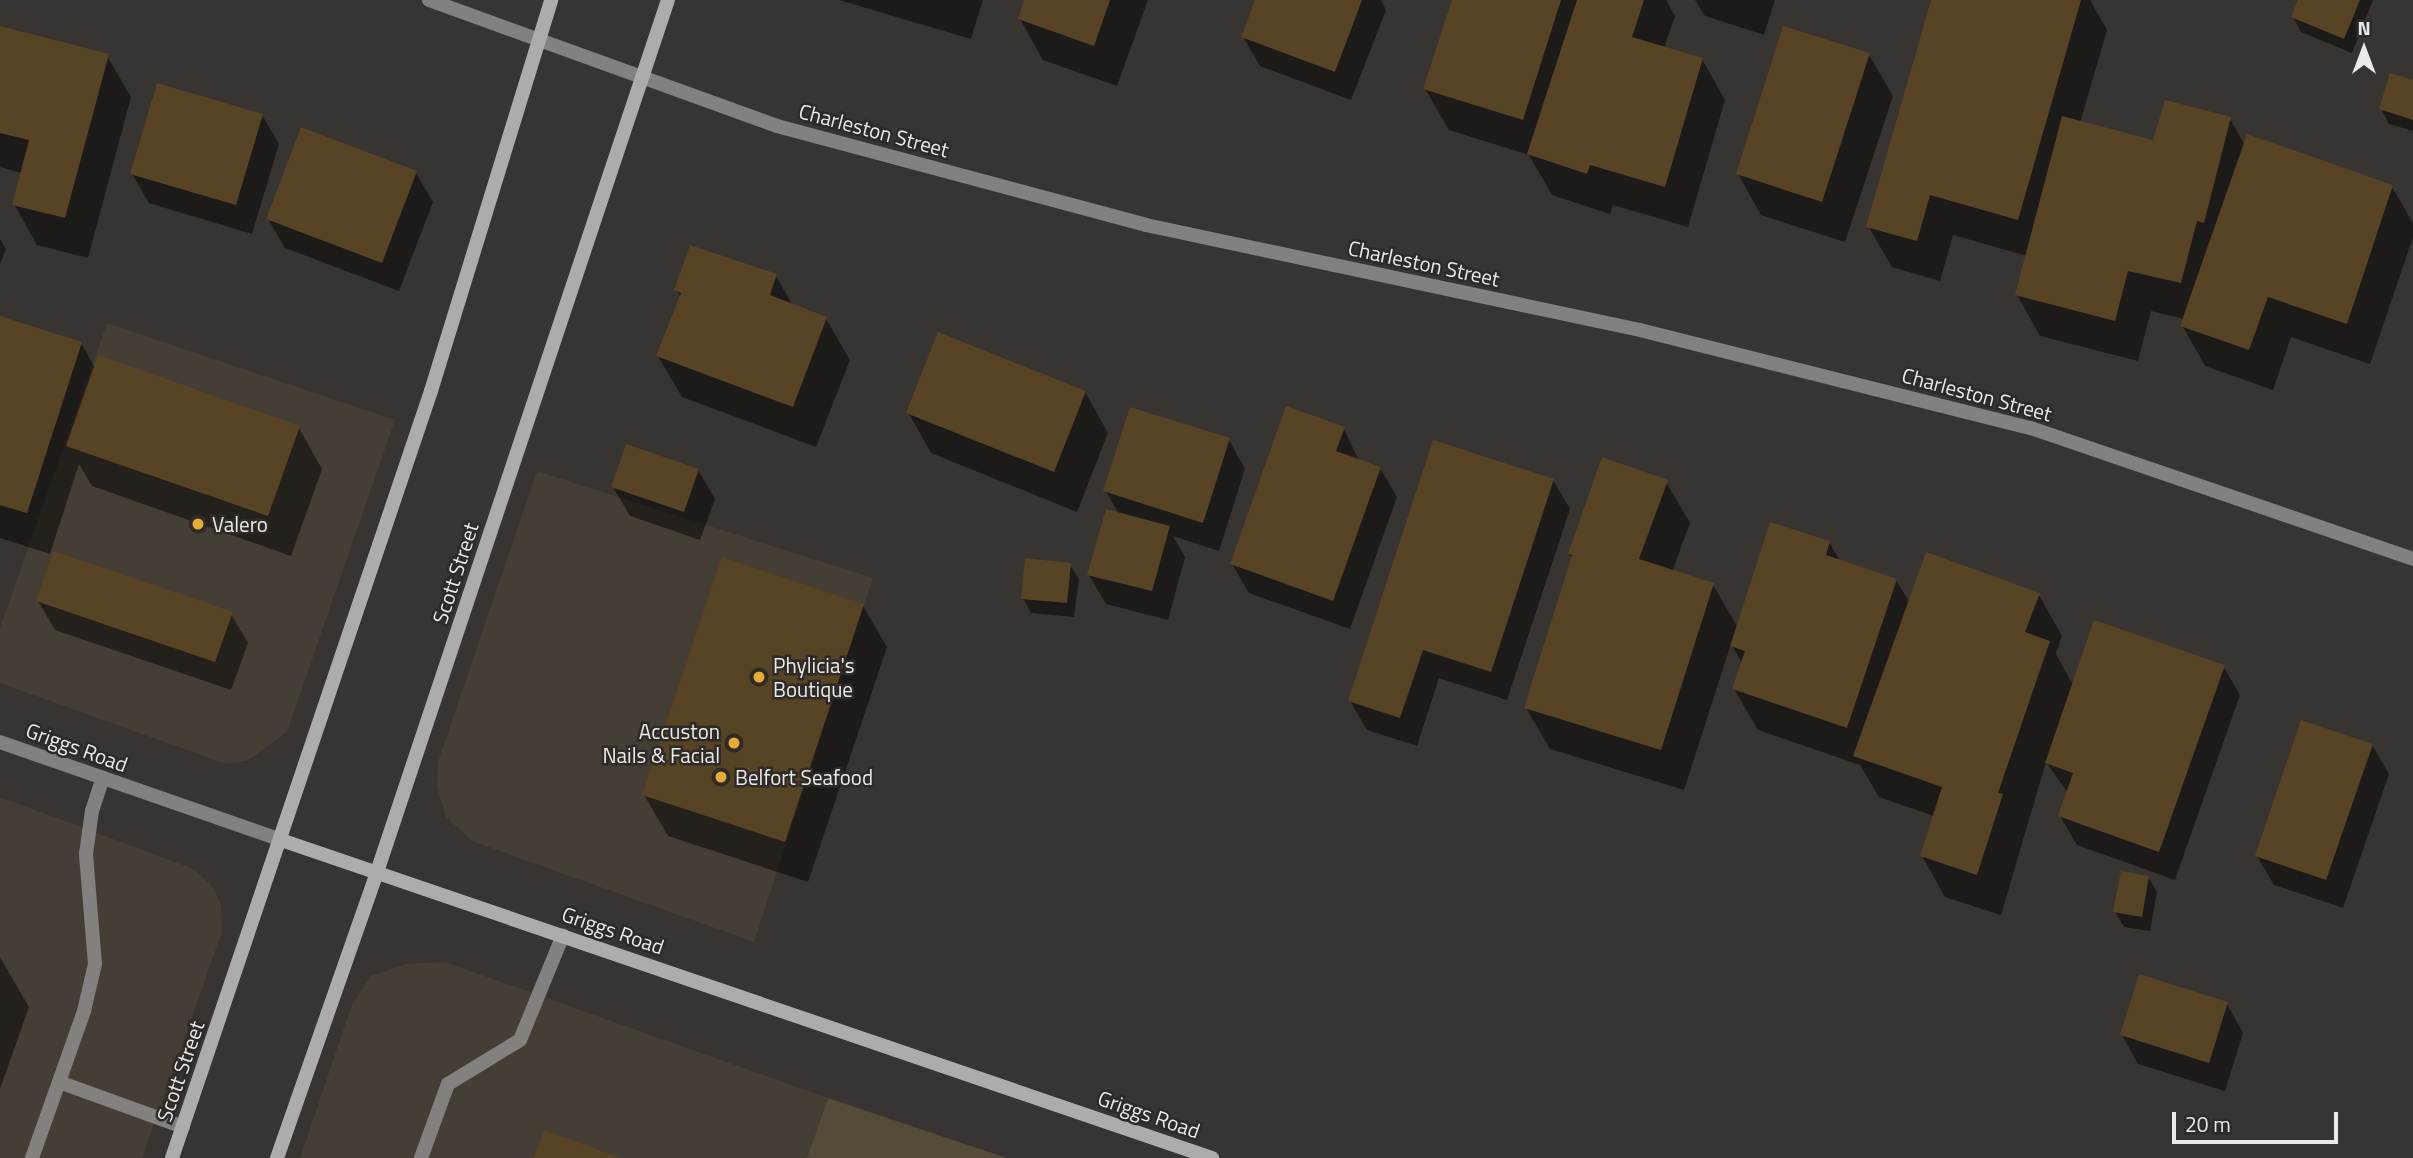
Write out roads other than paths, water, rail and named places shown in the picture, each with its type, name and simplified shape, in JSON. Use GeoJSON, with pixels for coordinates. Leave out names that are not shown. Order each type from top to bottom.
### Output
{"type":"FeatureCollection","features":[{"type":"Feature","properties":{"kind":"main road","name":"Scott Street"},"geometry":{"type":"LineString","coordinates":[[172,1158],[431,391],[551,0]]}},
{"type":"Feature","properties":{"kind":"main road","name":"Scott Street"},"geometry":{"type":"LineString","coordinates":[[277,1158],[377,872],[668,0]]}},
{"type":"Feature","properties":{"kind":"main road","name":"Griggs Road"},"geometry":{"type":"LineString","coordinates":[[281,840],[1212,1158]]}},
{"type":"Feature","properties":{"kind":"street","name":"Charleston Street"},"geometry":{"type":"LineString","coordinates":[[429,0],[777,126],[1146,225],[1640,330],[2031,428],[2413,559]]}},
{"type":"Feature","properties":{"kind":"street","name":"Griggs Road"},"geometry":{"type":"LineString","coordinates":[[0,742],[281,840]]}},
{"type":"Feature","properties":{"kind":"street"},"geometry":{"type":"LineString","coordinates":[[32,1158],[59,1082],[95,964],[86,855],[92,811],[103,778]]}},
{"type":"Feature","properties":{"kind":"street"},"geometry":{"type":"LineString","coordinates":[[421,1158],[448,1084],[520,1040],[563,935]]}},
{"type":"Feature","properties":{"kind":"street"},"geometry":{"type":"LineString","coordinates":[[59,1082],[183,1127]]}},
{"type":"Feature","properties":{"kind":"place","name":"Valero"},"geometry":{"type":"Point","coordinates":[198,524]}},
{"type":"Feature","properties":{"kind":"place","name":"Phylicia's Boutique"},"geometry":{"type":"Point","coordinates":[759,677]}},
{"type":"Feature","properties":{"kind":"place","name":"Accuston Nails & Facial"},"geometry":{"type":"Point","coordinates":[734,743]}},
{"type":"Feature","properties":{"kind":"place","name":"Belfort Seafood"},"geometry":{"type":"Point","coordinates":[721,777]}}]}
